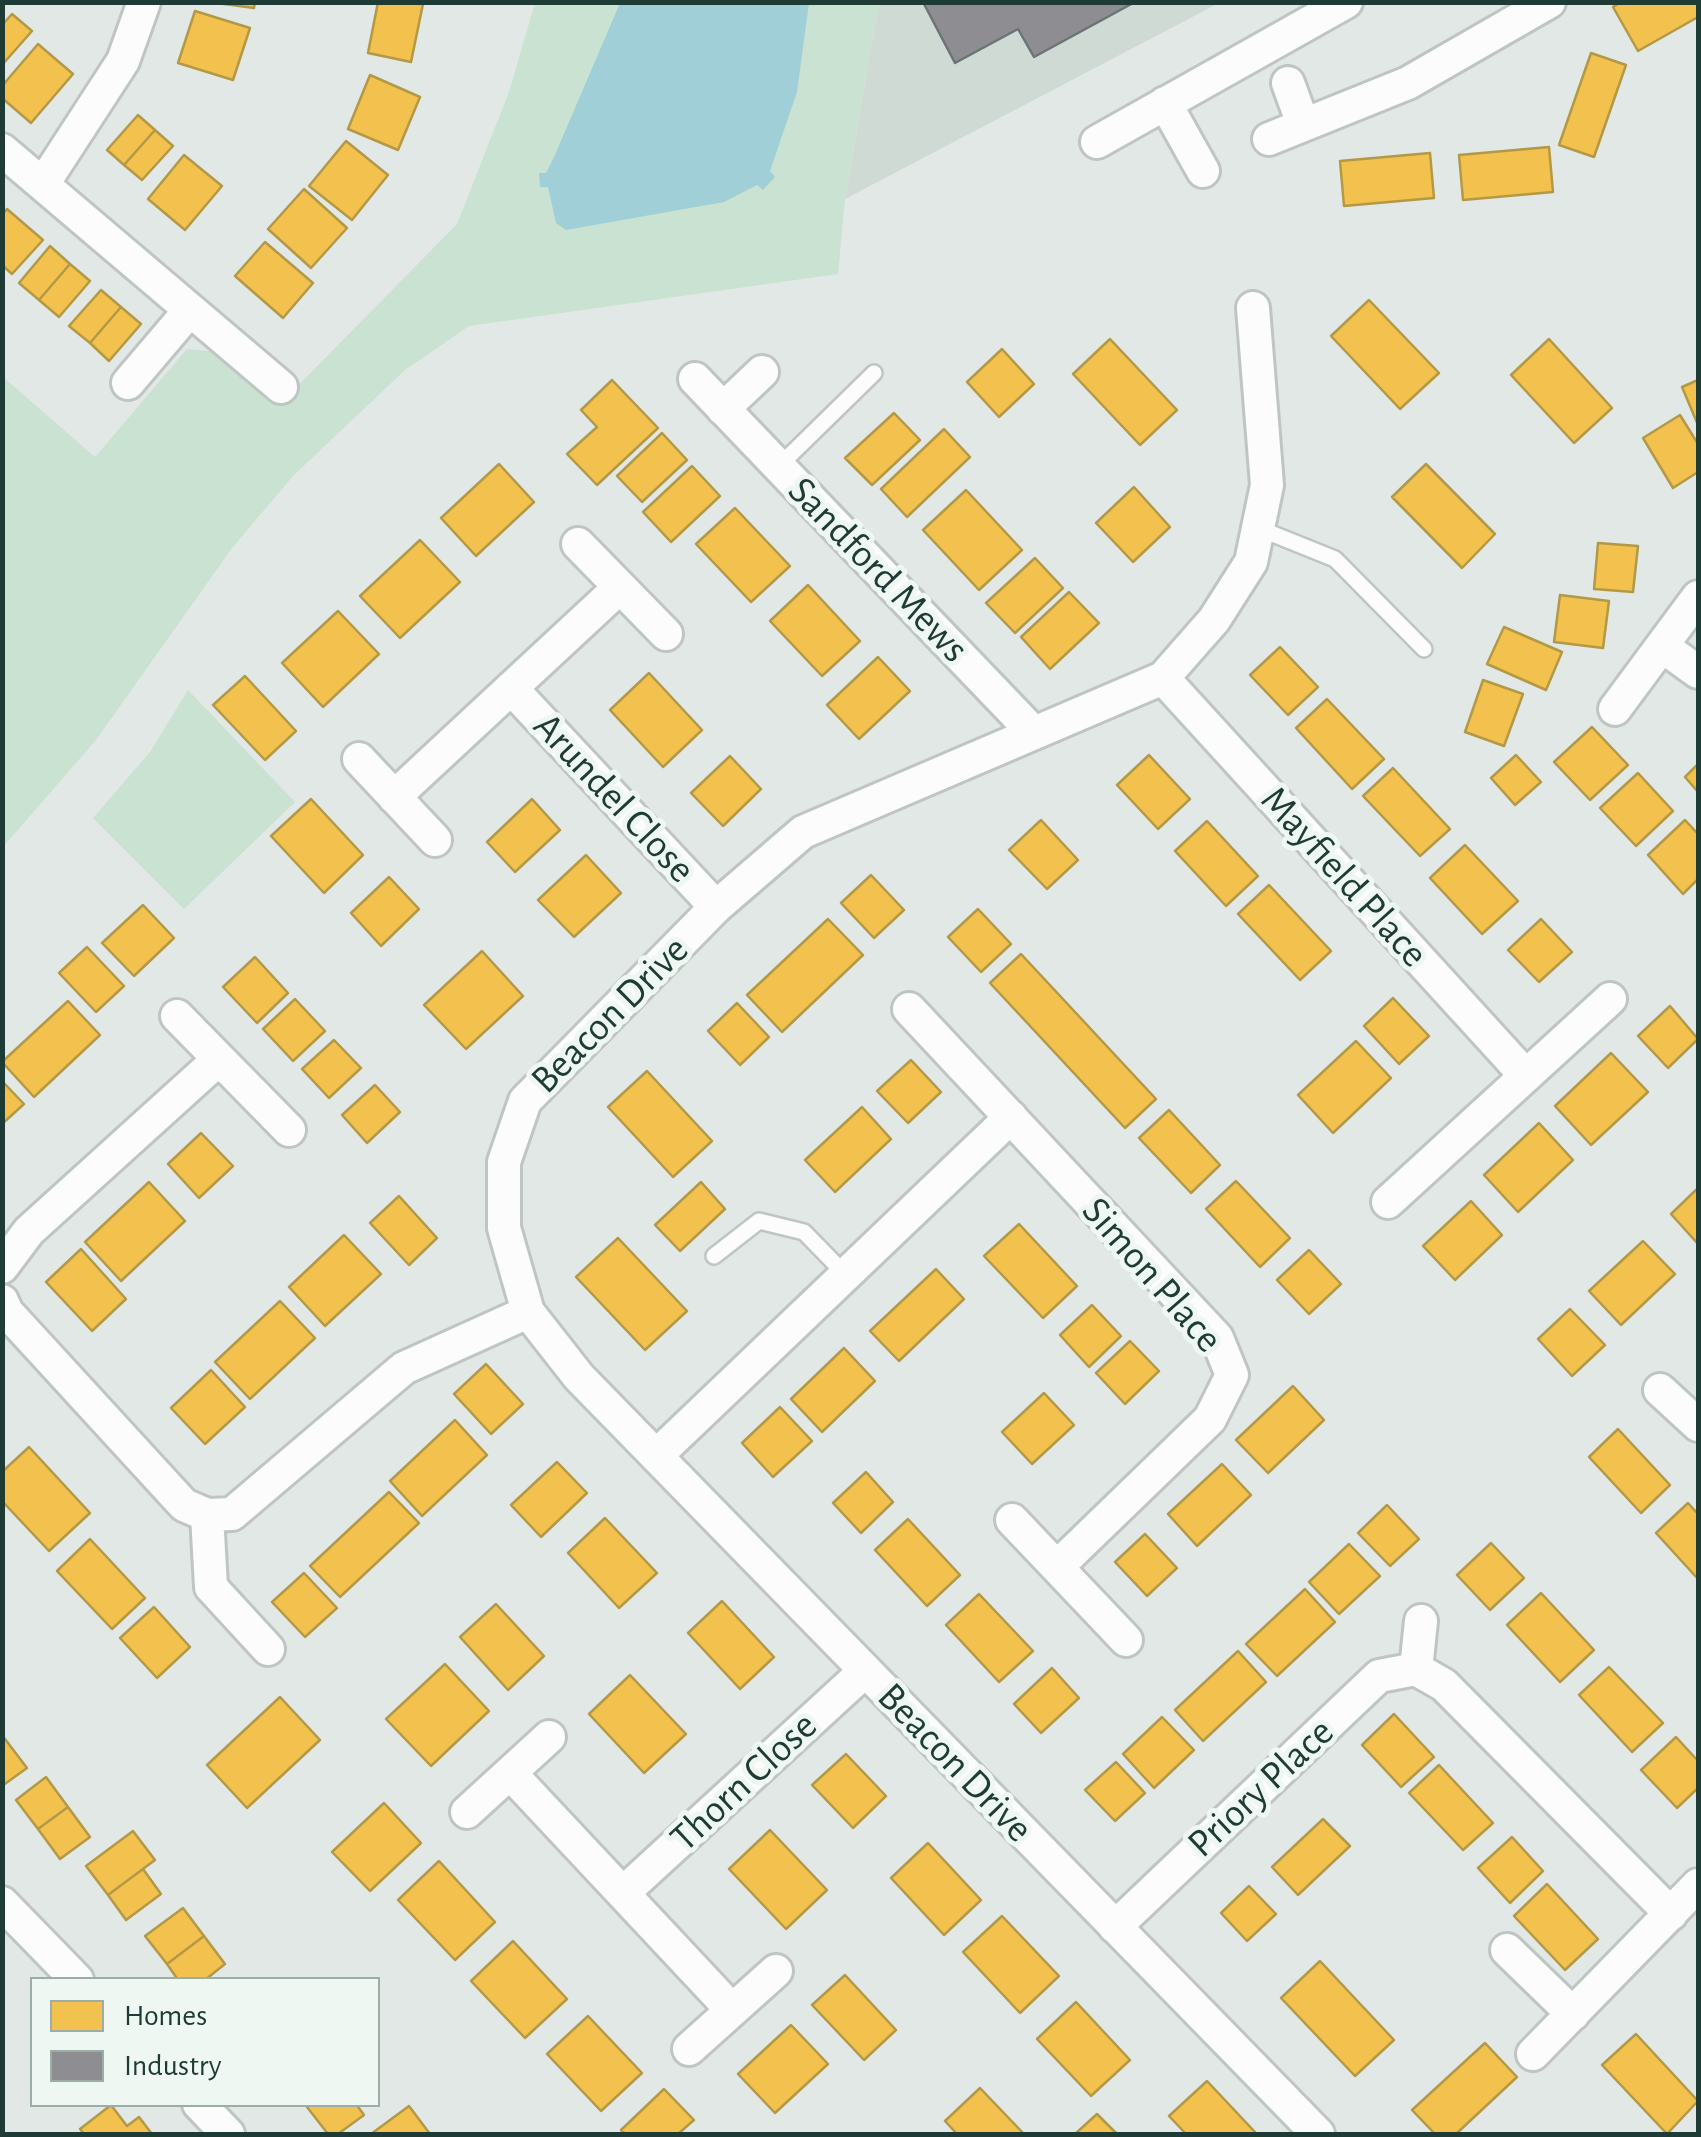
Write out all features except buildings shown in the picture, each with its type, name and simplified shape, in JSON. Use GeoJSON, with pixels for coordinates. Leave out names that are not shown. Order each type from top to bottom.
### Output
{"type":"FeatureCollection","features":[{"type":"Feature","properties":{"kind":"street"},"geometry":{"type":"LineString","coordinates":[[42,184],[124,61],[144,2]]}},
{"type":"Feature","properties":{"kind":"street"},"geometry":{"type":"LineString","coordinates":[[1097,142],[1346,2]]}},
{"type":"Feature","properties":{"kind":"street"},"geometry":{"type":"LineString","coordinates":[[1269,139],[1408,83],[1550,2]]}},
{"type":"Feature","properties":{"kind":"street"},"geometry":{"type":"LineString","coordinates":[[1288,83],[1303,124]]}},
{"type":"Feature","properties":{"kind":"street"},"geometry":{"type":"LineString","coordinates":[[1165,103],[1203,171]]}},
{"type":"Feature","properties":{"kind":"street"},"geometry":{"type":"LineString","coordinates":[[2,150],[281,387]]}},
{"type":"Feature","properties":{"kind":"street","name":"Beacon Drive"},"geometry":{"type":"LineString","coordinates":[[1253,308],[1268,484],[1251,562],[1214,620],[1163,678],[803,832],[716,907],[525,1101],[504,1162],[504,1228],[528,1312],[579,1377],[1318,2134]]}},
{"type":"Feature","properties":{"kind":"street"},"geometry":{"type":"LineString","coordinates":[[128,383],[190,310]]}},
{"type":"Feature","properties":{"kind":"street"},"geometry":{"type":"LineString","coordinates":[[724,409],[762,372]]}},
{"type":"Feature","properties":{"kind":"street","name":"Sandford Mews"},"geometry":{"type":"LineString","coordinates":[[695,380],[1032,731]]}},
{"type":"Feature","properties":{"kind":"street"},"geometry":{"type":"LineString","coordinates":[[578,544],[666,634]]}},
{"type":"Feature","properties":{"kind":"street","name":"Arundel Close"},"geometry":{"type":"LineString","coordinates":[[394,797],[620,587]]}},
{"type":"Feature","properties":{"kind":"street"},"geometry":{"type":"LineString","coordinates":[[1615,709],[1698,596]]}},
{"type":"Feature","properties":{"kind":"street"},"geometry":{"type":"LineString","coordinates":[[1662,646],[1698,672]]}},
{"type":"Feature","properties":{"kind":"street","name":"Mayfield Place"},"geometry":{"type":"LineString","coordinates":[[1163,678],[1526,1076]]}},
{"type":"Feature","properties":{"kind":"street","name":"Arundel Close"},"geometry":{"type":"LineString","coordinates":[[511,688],[716,907]]}},
{"type":"Feature","properties":{"kind":"street"},"geometry":{"type":"LineString","coordinates":[[359,759],[434,840]]}},
{"type":"Feature","properties":{"kind":"street"},"geometry":{"type":"LineString","coordinates":[[1388,1202],[1610,999]]}},
{"type":"Feature","properties":{"kind":"street","name":"Simon Place"},"geometry":{"type":"LineString","coordinates":[[909,1009],[1217,1338],[1232,1375],[1210,1419],[1057,1567]]}},
{"type":"Feature","properties":{"kind":"street"},"geometry":{"type":"LineString","coordinates":[[177,1016],[288,1130]]}},
{"type":"Feature","properties":{"kind":"street"},"geometry":{"type":"LineString","coordinates":[[2,1267],[29,1231],[219,1059]]}},
{"type":"Feature","properties":{"kind":"street"},"geometry":{"type":"LineString","coordinates":[[656,1456],[1011,1118]]}},
{"type":"Feature","properties":{"kind":"street"},"geometry":{"type":"LineString","coordinates":[[2,1301],[6,1312],[184,1505],[207,1516],[232,1514],[404,1368],[528,1312]]}},
{"type":"Feature","properties":{"kind":"street"},"geometry":{"type":"LineString","coordinates":[[1660,1390],[1698,1426]]}},
{"type":"Feature","properties":{"kind":"street"},"geometry":{"type":"LineString","coordinates":[[207,1516],[212,1586],[268,1649]]}},
{"type":"Feature","properties":{"kind":"street"},"geometry":{"type":"LineString","coordinates":[[1012,1520],[1126,1640]]}},
{"type":"Feature","properties":{"kind":"street"},"geometry":{"type":"LineString","coordinates":[[1421,1621],[1416,1669],[1444,1685],[1671,1914]]}},
{"type":"Feature","properties":{"kind":"street","name":"Priory Place"},"geometry":{"type":"LineString","coordinates":[[1115,1926],[1379,1676],[1416,1669]]}},
{"type":"Feature","properties":{"kind":"street","name":"Thorn Close"},"geometry":{"type":"LineString","coordinates":[[623,1893],[865,1671]]}},
{"type":"Feature","properties":{"kind":"street"},"geometry":{"type":"LineString","coordinates":[[467,1812],[549,1737]]}},
{"type":"Feature","properties":{"kind":"street"},"geometry":{"type":"LineString","coordinates":[[510,1773],[732,2010]]}},
{"type":"Feature","properties":{"kind":"street"},"geometry":{"type":"LineString","coordinates":[[1532,2054],[1698,1885]]}},
{"type":"Feature","properties":{"kind":"street"},"geometry":{"type":"LineString","coordinates":[[2,1903],[74,1977]]}},
{"type":"Feature","properties":{"kind":"street"},"geometry":{"type":"LineString","coordinates":[[1507,1950],[1572,2014]]}},
{"type":"Feature","properties":{"kind":"street"},"geometry":{"type":"LineString","coordinates":[[689,2049],[776,1971]]}},
{"type":"Feature","properties":{"kind":"street"},"geometry":{"type":"LineString","coordinates":[[202,2107],[228,2134]]}},
{"type":"Feature","properties":{"kind":"lane"},"geometry":{"type":"LineString","coordinates":[[779,466],[874,373]]}},
{"type":"Feature","properties":{"kind":"lane"},"geometry":{"type":"LineString","coordinates":[[1258,528],[1335,559],[1424,649]]}},
{"type":"Feature","properties":{"kind":"lane"},"geometry":{"type":"LineString","coordinates":[[714,1256],[759,1220],[804,1232],[846,1275]]}},
{"type":"Feature","properties":{"kind":"shaded area"},"geometry":{"type":"Polygon","coordinates":[[[879,3],[1219,3],[845,199],[879,3]]]}},
{"type":"Feature","properties":{"kind":"green space"},"geometry":{"type":"Polygon","coordinates":[[[535,3],[879,3],[845,199],[838,274],[469,326],[405,370],[293,476],[232,548],[96,740],[3,847],[3,377],[95,457],[187,349],[219,352],[279,405],[457,224],[509,92],[535,3]]]}},
{"type":"Feature","properties":{"kind":"green space"},"geometry":{"type":"Polygon","coordinates":[[[188,690],[295,802],[184,909],[93,818],[150,752],[188,690]]]}},
{"type":"Feature","properties":{"kind":"water"},"geometry":{"type":"Polygon","coordinates":[[[620,3],[809,3],[797,92],[770,171],[775,177],[763,190],[757,185],[724,202],[566,230],[556,223],[548,187],[540,187],[539,173],[546,173],[554,157],[620,3]]]}}]}
